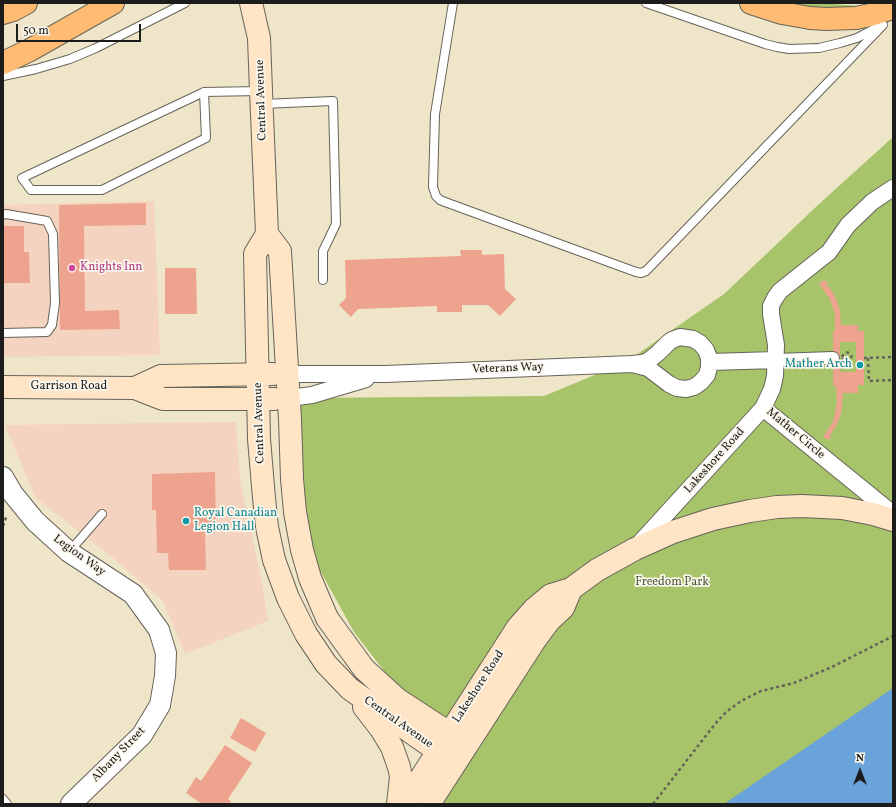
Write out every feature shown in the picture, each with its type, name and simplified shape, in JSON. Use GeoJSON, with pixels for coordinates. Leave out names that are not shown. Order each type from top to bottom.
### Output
{"type":"FeatureCollection","features":[{"type":"Feature","properties":{"kind":"highway"},"geometry":{"type":"LineString","coordinates":[[3,13],[13,10],[26,3]]}},
{"type":"Feature","properties":{"kind":"highway"},"geometry":{"type":"LineString","coordinates":[[3,63],[30,50],[113,3]]}},
{"type":"Feature","properties":{"kind":"highway"},"geometry":{"type":"LineString","coordinates":[[752,3],[782,13],[810,18],[856,18],[870,15],[888,18]]}},
{"type":"Feature","properties":{"kind":"main road","name":"Central Avenue"},"geometry":{"type":"LineString","coordinates":[[252,3],[260,38],[267,234],[255,254],[259,439],[267,527],[274,560],[288,598],[306,634],[326,664],[350,689],[419,738],[444,742]]}},
{"type":"Feature","properties":{"kind":"main road","name":"Central Avenue"},"geometry":{"type":"LineString","coordinates":[[260,38],[267,3]]}},
{"type":"Feature","properties":{"kind":"main road","name":"Central Avenue"},"geometry":{"type":"LineString","coordinates":[[267,234],[280,251],[289,398],[292,479],[302,550],[310,578],[327,618],[364,669],[444,742],[462,754]]}},
{"type":"Feature","properties":{"kind":"main road","name":"Garrison Road"},"geometry":{"type":"LineString","coordinates":[[135,388],[161,376],[287,374]]}},
{"type":"Feature","properties":{"kind":"main road","name":"Garrison Road"},"geometry":{"type":"LineString","coordinates":[[3,387],[135,388],[163,399],[258,400],[289,398]]}},
{"type":"Feature","properties":{"kind":"main road","name":"Lakeshore Road"},"geometry":{"type":"LineString","coordinates":[[404,804],[518,627],[534,609],[551,595],[571,590],[597,570],[635,548],[673,532],[750,511],[778,507],[802,506],[842,508],[873,514],[893,520]]}},
{"type":"Feature","properties":{"kind":"main road","name":"Lakeshore Road"},"geometry":{"type":"LineString","coordinates":[[430,804],[535,640],[549,621],[563,608],[571,590]]}},
{"type":"Feature","properties":{"kind":"main road"},"geometry":{"type":"LineString","coordinates":[[350,689],[381,729],[392,747],[401,777],[398,804]]}},
{"type":"Feature","properties":{"kind":"street","name":"Mather Circle"},"geometry":{"type":"LineString","coordinates":[[893,188],[872,202],[848,225],[829,252],[780,291],[775,298],[771,306],[770,314],[776,345],[775,376],[772,389],[763,408],[893,514]]}},
{"type":"Feature","properties":{"kind":"street","name":"Veterans Way"},"geometry":{"type":"LineString","coordinates":[[287,374],[385,374],[632,364],[648,361],[668,343],[680,337],[693,339],[700,343],[706,350],[710,362],[704,379],[694,387],[686,389],[673,386],[648,368],[632,364]]}},
{"type":"Feature","properties":{"kind":"street"},"geometry":{"type":"LineString","coordinates":[[710,362],[833,358]]}},
{"type":"Feature","properties":{"kind":"street","name":"Veterans Way"},"geometry":{"type":"LineString","coordinates":[[289,398],[312,395],[385,374]]}},
{"type":"Feature","properties":{"kind":"street","name":"Lakeshore Road"},"geometry":{"type":"LineString","coordinates":[[635,548],[763,408]]}},
{"type":"Feature","properties":{"kind":"street","name":"Legion Way"},"geometry":{"type":"LineString","coordinates":[[6,488],[35,521],[69,552],[133,594],[159,630]]}},
{"type":"Feature","properties":{"kind":"street","name":"Albany Street"},"geometry":{"type":"LineString","coordinates":[[71,804],[142,735],[160,705],[166,676],[166,653],[159,630]]}},
{"type":"Feature","properties":{"kind":"lane"},"geometry":{"type":"LineString","coordinates":[[3,76],[36,70],[70,60],[185,3]]}},
{"type":"Feature","properties":{"kind":"lane"},"geometry":{"type":"LineString","coordinates":[[454,3],[435,114],[433,187],[436,196],[445,202],[641,273],[646,271],[888,18]]}},
{"type":"Feature","properties":{"kind":"lane"},"geometry":{"type":"LineString","coordinates":[[646,3],[765,44],[789,49],[819,48],[840,43],[864,35],[888,18]]}},
{"type":"Feature","properties":{"kind":"lane"},"geometry":{"type":"LineString","coordinates":[[3,56],[30,50]]}},
{"type":"Feature","properties":{"kind":"lane"},"geometry":{"type":"LineString","coordinates":[[204,92],[206,138],[102,190],[31,190],[22,178],[204,92],[261,98],[333,101],[336,224],[322,251],[323,280]]}},
{"type":"Feature","properties":{"kind":"lane"},"geometry":{"type":"LineString","coordinates":[[3,215],[6,214],[47,221],[53,234],[55,303],[52,325],[47,332],[3,333]]}},
{"type":"Feature","properties":{"kind":"lane"},"geometry":{"type":"LineString","coordinates":[[69,552],[102,514]]}},
{"type":"Feature","properties":{"kind":"lane"},"geometry":{"type":"LineString","coordinates":[[3,799],[7,804]]}},
{"type":"Feature","properties":{"kind":"path"},"geometry":{"type":"LineString","coordinates":[[864,358],[893,357]]}},
{"type":"Feature","properties":{"kind":"path"},"geometry":{"type":"LineString","coordinates":[[868,358],[869,380],[893,380]]}},
{"type":"Feature","properties":{"kind":"path"},"geometry":{"type":"LineString","coordinates":[[653,804],[715,724],[726,712],[741,701],[761,691],[794,683],[832,667],[893,636]]}},
{"type":"Feature","properties":{"kind":"shaded area"},"geometry":{"type":"Polygon","coordinates":[[[154,201],[160,355],[3,357],[3,205],[154,201]]]}},
{"type":"Feature","properties":{"kind":"shaded area"},"geometry":{"type":"Polygon","coordinates":[[[236,422],[240,479],[263,588],[268,621],[185,654],[163,601],[113,558],[35,497],[5,425],[236,422]]]}},
{"type":"Feature","properties":{"kind":"green space"},"geometry":{"type":"Polygon","coordinates":[[[793,3],[818,3],[860,6],[821,8],[793,3]]]}},
{"type":"Feature","properties":{"kind":"green space","name":"Freedom Park"},"geometry":{"type":"Polygon","coordinates":[[[893,137],[893,708],[762,804],[439,804],[484,741],[405,698],[354,632],[290,516],[298,398],[544,396],[626,362],[724,294],[818,205],[893,137]]]}},
{"type":"Feature","properties":{"kind":"water"},"geometry":{"type":"Polygon","coordinates":[[[893,688],[893,804],[724,804],[893,688]]]}},
{"type":"Feature","properties":{"kind":"building","name":"Knights Inn"},"geometry":{"type":"Polygon","coordinates":[[[146,203],[146,225],[84,226],[85,311],[119,310],[120,329],[60,330],[59,205],[146,203]]]}},
{"type":"Feature","properties":{"kind":"building"},"geometry":{"type":"Polygon","coordinates":[[[3,226],[24,226],[24,252],[29,252],[30,283],[3,283],[3,226]]]}},
{"type":"Feature","properties":{"kind":"building"},"geometry":{"type":"Polygon","coordinates":[[[460,250],[482,250],[482,255],[504,254],[505,289],[516,299],[500,316],[488,305],[462,305],[462,312],[437,312],[437,306],[358,309],[351,317],[339,305],[346,298],[345,260],[461,256],[460,250]]]}},
{"type":"Feature","properties":{"kind":"building"},"geometry":{"type":"Polygon","coordinates":[[[165,268],[196,268],[197,314],[165,314],[165,268]]]}},
{"type":"Feature","properties":{"kind":"building","name":"Mather Arch"},"geometry":{"type":"Polygon","coordinates":[[[824,280],[828,283],[826,284],[832,291],[837,301],[840,311],[841,325],[858,325],[858,331],[864,331],[864,385],[858,385],[858,393],[843,393],[840,417],[829,440],[823,437],[833,422],[837,400],[836,386],[833,386],[833,331],[835,331],[835,314],[829,298],[819,284],[824,280]],[[840,342],[840,372],[856,372],[856,342],[840,342]]]}},
{"type":"Feature","properties":{"kind":"building","name":"Royal Canadian Legion Hall"},"geometry":{"type":"Polygon","coordinates":[[[215,472],[216,532],[205,533],[206,570],[169,570],[168,553],[157,553],[156,510],[152,510],[152,474],[215,472]]]}},
{"type":"Feature","properties":{"kind":"building"},"geometry":{"type":"Polygon","coordinates":[[[241,718],[266,733],[255,752],[230,738],[241,718]]]}},
{"type":"Feature","properties":{"kind":"building"},"geometry":{"type":"Polygon","coordinates":[[[225,745],[252,763],[228,799],[231,801],[229,804],[202,804],[186,793],[196,777],[201,781],[225,745]]]}},
{"type":"Feature","properties":{"kind":"place","name":"Knights Inn"},"geometry":{"type":"Point","coordinates":[72,268]}},
{"type":"Feature","properties":{"kind":"place","name":"Mather Arch"},"geometry":{"type":"Point","coordinates":[860,365]}},
{"type":"Feature","properties":{"kind":"place","name":"Royal Canadian Legion Hall"},"geometry":{"type":"Point","coordinates":[186,521]}}]}
